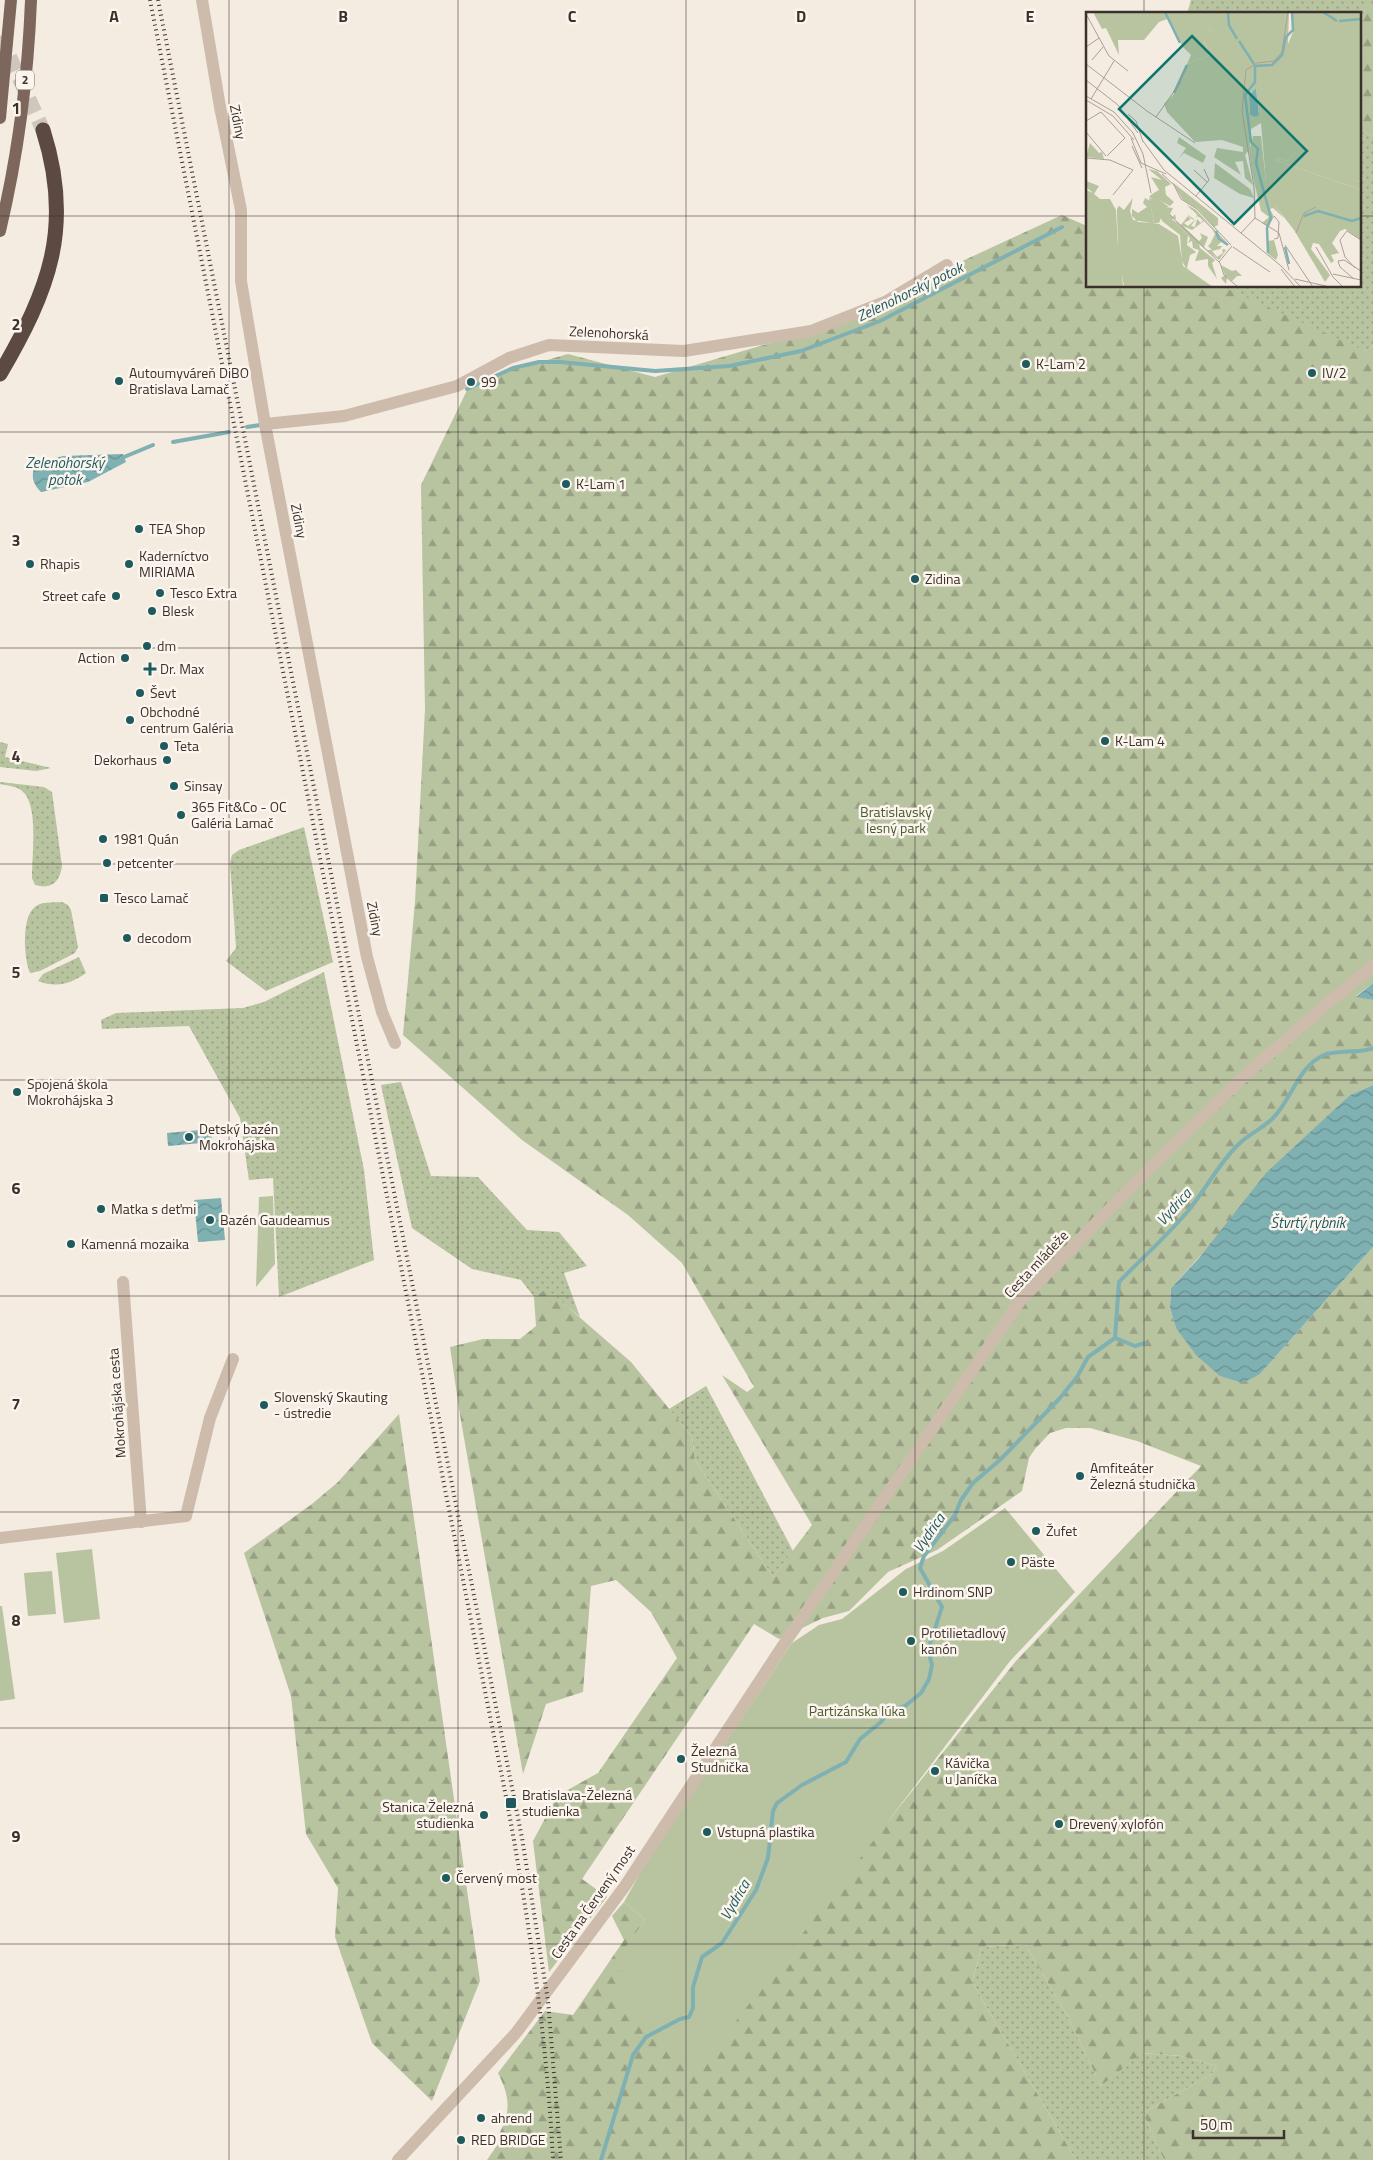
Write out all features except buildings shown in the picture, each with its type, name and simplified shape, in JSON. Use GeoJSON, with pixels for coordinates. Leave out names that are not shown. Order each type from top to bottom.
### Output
{"type":"FeatureCollection","features":[{"type":"Feature","properties":{"kind":"highway"},"geometry":{"type":"LineString","coordinates":[[0,374],[36,308],[46,281],[55,241],[57,219],[56,186],[52,160],[43,130]]}},
{"type":"Feature","properties":{"kind":"main road","name":"2"},"geometry":{"type":"LineString","coordinates":[[0,118],[11,0]]}},
{"type":"Feature","properties":{"kind":"main road","name":"2"},"geometry":{"type":"LineString","coordinates":[[0,231],[22,118],[31,0]]}},
{"type":"Feature","properties":{"kind":"street","name":"Zidiny"},"geometry":{"type":"LineString","coordinates":[[202,0],[220,107],[241,210],[241,281],[265,424],[367,957],[382,1012],[395,1043]]}},
{"type":"Feature","properties":{"kind":"street","name":"Zelenohorská"},"geometry":{"type":"LineString","coordinates":[[265,424],[344,416],[457,386],[509,358],[549,345],[684,351],[811,331],[887,301],[947,265]]}},
{"type":"Feature","properties":{"kind":"street","name":"Cesta mládeže"},"geometry":{"type":"LineString","coordinates":[[787,1640],[1020,1301],[1137,1181],[1241,1080],[1373,966]]}},
{"type":"Feature","properties":{"kind":"street","name":"Mokrohájska cesta"},"geometry":{"type":"LineString","coordinates":[[123,1282],[141,1522]]}},
{"type":"Feature","properties":{"kind":"street"},"geometry":{"type":"LineString","coordinates":[[0,1538],[186,1516],[210,1418],[233,1359]]}},
{"type":"Feature","properties":{"kind":"street","name":"Cesta na Červený most"},"geometry":{"type":"LineString","coordinates":[[398,2160],[516,2033],[544,1996],[624,1886],[787,1640]]}},
{"type":"Feature","properties":{"kind":"green space"},"geometry":{"type":"Polygon","coordinates":[[[1191,0],[1373,0],[1373,8],[1367,5],[1360,26],[1360,12],[1188,12],[1191,0]]]}},
{"type":"Feature","properties":{"kind":"green space"},"geometry":{"type":"Polygon","coordinates":[[[1367,4],[1373,8],[1373,136],[1360,130],[1360,26],[1367,4]]]}},
{"type":"Feature","properties":{"kind":"green space"},"geometry":{"type":"Polygon","coordinates":[[[1360,130],[1373,136],[1373,346],[1365,351],[1140,288],[1360,288],[1360,130]]]}},
{"type":"Feature","properties":{"kind":"green space","name":"Bratislavský lesný park"},"geometry":{"type":"Polygon","coordinates":[[[1062,215],[1086,226],[1086,288],[1225,288],[1365,351],[1373,346],[1373,983],[1356,996],[1373,1000],[1373,1085],[1350,1095],[1320,1124],[1171,1288],[1170,1308],[1176,1328],[1260,1374],[1373,1247],[1373,2160],[1164,2160],[1143,2113],[1212,2074],[1217,2066],[1181,2056],[1142,2053],[1101,2086],[1068,2017],[1025,1944],[982,1947],[972,1982],[1076,2160],[487,2160],[498,2144],[497,2138],[505,2121],[508,2106],[498,2073],[545,2011],[573,2015],[624,1940],[612,1916],[624,1902],[645,1920],[614,1965],[625,1972],[889,1820],[1016,1661],[1201,1466],[1137,1441],[1090,1428],[1066,1428],[1050,1433],[1029,1458],[1022,1491],[937,1550],[888,1572],[849,1611],[823,1618],[779,1639],[754,1624],[582,1879],[607,1897],[549,1972],[533,1841],[557,1796],[598,1773],[677,1658],[651,1612],[616,1580],[591,1586],[583,1692],[546,1704],[523,1774],[460,1415],[450,1347],[483,1339],[520,1339],[536,1326],[534,1297],[547,1289],[631,1362],[692,1437],[695,1460],[773,1577],[812,1525],[722,1375],[747,1392],[754,1387],[682,1263],[628,1215],[522,1140],[403,1035],[415,902],[425,709],[421,485],[471,382],[568,354],[655,377],[811,331],[1062,215]]]}},
{"type":"Feature","properties":{"kind":"green space"},"geometry":{"type":"Polygon","coordinates":[[[0,742],[8,744],[5,757],[51,768],[36,771],[0,767],[0,742]]]}},
{"type":"Feature","properties":{"kind":"green space"},"geometry":{"type":"Polygon","coordinates":[[[0,782],[44,787],[52,792],[62,866],[59,876],[54,883],[46,886],[35,885],[32,878],[33,822],[29,801],[20,789],[0,784],[0,782]]]}},
{"type":"Feature","properties":{"kind":"green space"},"geometry":{"type":"Polygon","coordinates":[[[304,827],[333,962],[266,991],[226,961],[236,948],[230,863],[232,855],[239,850],[304,827]]]}},
{"type":"Feature","properties":{"kind":"green space"},"geometry":{"type":"Polygon","coordinates":[[[62,902],[68,905],[71,910],[78,947],[75,953],[40,971],[30,973],[25,949],[27,920],[35,907],[41,904],[62,902]]]}},
{"type":"Feature","properties":{"kind":"green space"},"geometry":{"type":"Polygon","coordinates":[[[79,957],[86,973],[80,977],[63,984],[38,981],[43,974],[79,957]]]}},
{"type":"Feature","properties":{"kind":"green space"},"geometry":{"type":"Polygon","coordinates":[[[324,972],[364,1170],[374,1260],[279,1297],[273,1178],[249,1180],[240,1118],[189,1026],[102,1029],[101,1020],[116,1013],[243,1008],[264,1002],[324,972]]]}},
{"type":"Feature","properties":{"kind":"green space"},"geometry":{"type":"Polygon","coordinates":[[[401,1082],[431,1176],[478,1177],[527,1230],[559,1232],[587,1266],[564,1273],[580,1317],[547,1290],[534,1297],[521,1280],[472,1269],[412,1228],[381,1085],[401,1082]]]}},
{"type":"Feature","properties":{"kind":"green space"},"geometry":{"type":"Polygon","coordinates":[[[273,1196],[275,1264],[256,1287],[259,1197],[273,1196]]]}},
{"type":"Feature","properties":{"kind":"green space"},"geometry":{"type":"Polygon","coordinates":[[[706,1386],[793,1551],[773,1577],[695,1460],[692,1437],[669,1409],[706,1386]]]}},
{"type":"Feature","properties":{"kind":"green space"},"geometry":{"type":"Polygon","coordinates":[[[399,1414],[480,1981],[432,2101],[372,2043],[335,1937],[338,1888],[306,1834],[291,1696],[244,1553],[312,1504],[338,1482],[399,1414]]]}},
{"type":"Feature","properties":{"kind":"green space","name":"Partizánska lúka"},"geometry":{"type":"Polygon","coordinates":[[[1005,1508],[1075,1592],[1010,1661],[698,2071],[617,1999],[625,1973],[613,1965],[645,1920],[624,1902],[648,1859],[792,1643],[819,1625],[842,1619],[906,1569],[943,1551],[1005,1508]]]}},
{"type":"Feature","properties":{"kind":"green space"},"geometry":{"type":"Polygon","coordinates":[[[92,1549],[100,1619],[64,1623],[56,1553],[92,1549]]]}},
{"type":"Feature","properties":{"kind":"green space"},"geometry":{"type":"Polygon","coordinates":[[[52,1571],[56,1614],[28,1616],[24,1573],[52,1571]]]}},
{"type":"Feature","properties":{"kind":"green space"},"geometry":{"type":"Polygon","coordinates":[[[0,1606],[2,1606],[15,1699],[0,1701],[0,1606]]]}},
{"type":"Feature","properties":{"kind":"green space"},"geometry":{"type":"Polygon","coordinates":[[[1025,1944],[1068,2017],[1101,2086],[1141,2053],[1181,2056],[1217,2066],[1212,2074],[1143,2113],[1164,2160],[1076,2160],[972,1982],[982,1947],[1025,1944]]]}},
{"type":"Feature","properties":{"kind":"water","name":"Zelenohorský potok"},"geometry":{"type":"Polygon","coordinates":[[[123,454],[126,462],[88,482],[41,492],[33,479],[35,464],[63,456],[123,454]]]}},
{"type":"Feature","properties":{"kind":"water"},"geometry":{"type":"Polygon","coordinates":[[[1373,983],[1373,1000],[1356,997],[1373,983]]]}},
{"type":"Feature","properties":{"kind":"water","name":"Štvrtý rybník"},"geometry":{"type":"Polygon","coordinates":[[[1373,1085],[1373,1247],[1260,1374],[1243,1383],[1220,1376],[1196,1355],[1176,1328],[1170,1308],[1171,1288],[1199,1258],[1266,1173],[1350,1095],[1373,1085]]]}},
{"type":"Feature","properties":{"kind":"water","name":"Detský bazén Mokrohájska"},"geometry":{"type":"Polygon","coordinates":[[[211,1129],[212,1142],[168,1146],[167,1133],[211,1129]]]}},
{"type":"Feature","properties":{"kind":"water","name":"Bazén Gaudeamus"},"geometry":{"type":"Polygon","coordinates":[[[221,1198],[225,1240],[198,1242],[194,1200],[221,1198]]]}},
{"type":"Feature","properties":{"kind":"waterway","name":"Zelenohorský potok"},"geometry":{"type":"LineString","coordinates":[[467,389],[513,368],[539,362],[560,362],[655,371],[729,366],[801,351],[880,321],[1062,227]]}},
{"type":"Feature","properties":{"kind":"waterway","name":"Zelenohorský potok"},"geometry":{"type":"LineString","coordinates":[[247,427],[260,425]]}},
{"type":"Feature","properties":{"kind":"waterway","name":"Zelenohorský potok"},"geometry":{"type":"LineString","coordinates":[[173,442],[229,432]]}},
{"type":"Feature","properties":{"kind":"waterway","name":"Zelenohorský potok"},"geometry":{"type":"LineString","coordinates":[[124,457],[153,445]]}},
{"type":"Feature","properties":{"kind":"waterway","name":"Vydrica"},"geometry":{"type":"LineString","coordinates":[[601,2160],[633,2055],[646,2037],[680,2019],[689,2017],[693,2008],[693,1987],[702,1957],[722,1943],[756,1890],[768,1858],[773,1811],[777,1803],[802,1785],[846,1762],[860,1739],[881,1722],[888,1712],[905,1706],[921,1693],[929,1679],[932,1665],[928,1650],[942,1607],[920,1568],[924,1556],[955,1515],[961,1500],[973,1483],[1001,1459],[1060,1398],[1077,1377],[1088,1357],[1115,1338],[1119,1282],[1188,1211],[1233,1150],[1279,1111],[1307,1067],[1315,1060],[1330,1053],[1361,1051],[1373,1048]]}},
{"type":"Feature","properties":{"kind":"waterway"},"geometry":{"type":"LineString","coordinates":[[1115,1338],[1135,1346],[1145,1343]]}},
{"type":"Feature","properties":{"kind":"tunnel"},"geometry":{"type":"LineString","coordinates":[[0,36],[43,130]]}},
{"type":"Feature","properties":{"kind":"railway"},"geometry":{"type":"LineString","coordinates":[[150,0],[507,1802],[523,1891],[542,2025],[553,2160]]}},
{"type":"Feature","properties":{"kind":"railway"},"geometry":{"type":"LineString","coordinates":[[158,0],[522,1838],[548,2001],[561,2160]]}},
{"type":"Feature","properties":{"kind":"place","name":"K-Lam 2"},"geometry":{"type":"Point","coordinates":[1026,364]}},
{"type":"Feature","properties":{"kind":"place","name":"IV/2"},"geometry":{"type":"Point","coordinates":[1312,373]}},
{"type":"Feature","properties":{"kind":"place","name":"Autoumyváreň DiBO Bratislava Lamač"},"geometry":{"type":"Point","coordinates":[119,381]}},
{"type":"Feature","properties":{"kind":"place","name":"99"},"geometry":{"type":"Point","coordinates":[471,382]}},
{"type":"Feature","properties":{"kind":"place","name":"K-Lam 1"},"geometry":{"type":"Point","coordinates":[566,484]}},
{"type":"Feature","properties":{"kind":"place","name":"TEA Shop"},"geometry":{"type":"Point","coordinates":[139,529]}},
{"type":"Feature","properties":{"kind":"place","name":"Rhapis"},"geometry":{"type":"Point","coordinates":[30,564]}},
{"type":"Feature","properties":{"kind":"place","name":"Kaderníctvo MIRIAMA"},"geometry":{"type":"Point","coordinates":[129,564]}},
{"type":"Feature","properties":{"kind":"place","name":"Zidina"},"geometry":{"type":"Point","coordinates":[915,579]}},
{"type":"Feature","properties":{"kind":"place","name":"Tesco Extra"},"geometry":{"type":"Point","coordinates":[160,593]}},
{"type":"Feature","properties":{"kind":"place","name":"Street cafe"},"geometry":{"type":"Point","coordinates":[116,596]}},
{"type":"Feature","properties":{"kind":"place","name":"Blesk"},"geometry":{"type":"Point","coordinates":[152,611]}},
{"type":"Feature","properties":{"kind":"place","name":"dm"},"geometry":{"type":"Point","coordinates":[147,646]}},
{"type":"Feature","properties":{"kind":"place","name":"Action"},"geometry":{"type":"Point","coordinates":[125,658]}},
{"type":"Feature","properties":{"kind":"place","name":"Dr. Max"},"geometry":{"type":"Point","coordinates":[150,669]}},
{"type":"Feature","properties":{"kind":"place","name":"Ševt"},"geometry":{"type":"Point","coordinates":[140,693]}},
{"type":"Feature","properties":{"kind":"place","name":"Obchodné centrum Galéria"},"geometry":{"type":"Point","coordinates":[130,720]}},
{"type":"Feature","properties":{"kind":"place","name":"K-Lam 4"},"geometry":{"type":"Point","coordinates":[1105,741]}},
{"type":"Feature","properties":{"kind":"place","name":"Teta"},"geometry":{"type":"Point","coordinates":[164,746]}},
{"type":"Feature","properties":{"kind":"place","name":"Dekorhaus"},"geometry":{"type":"Point","coordinates":[167,760]}},
{"type":"Feature","properties":{"kind":"place","name":"Sinsay"},"geometry":{"type":"Point","coordinates":[174,786]}},
{"type":"Feature","properties":{"kind":"place","name":"365 Fit&Co - OC Galéria Lamač"},"geometry":{"type":"Point","coordinates":[181,815]}},
{"type":"Feature","properties":{"kind":"place","name":"1981 Quán"},"geometry":{"type":"Point","coordinates":[103,839]}},
{"type":"Feature","properties":{"kind":"place","name":"petcenter"},"geometry":{"type":"Point","coordinates":[107,863]}},
{"type":"Feature","properties":{"kind":"place","name":"Tesco Lamač"},"geometry":{"type":"Point","coordinates":[104,898]}},
{"type":"Feature","properties":{"kind":"place","name":"decodom"},"geometry":{"type":"Point","coordinates":[127,938]}},
{"type":"Feature","properties":{"kind":"place","name":"Spojená škola Mokrohájska 3"},"geometry":{"type":"Point","coordinates":[17,1092]}},
{"type":"Feature","properties":{"kind":"place","name":"Detský bazén Mokrohájska"},"geometry":{"type":"Point","coordinates":[189,1137]}},
{"type":"Feature","properties":{"kind":"place","name":"Matka s deťmi"},"geometry":{"type":"Point","coordinates":[101,1209]}},
{"type":"Feature","properties":{"kind":"place","name":"Bazén Gaudeamus"},"geometry":{"type":"Point","coordinates":[210,1220]}},
{"type":"Feature","properties":{"kind":"place","name":"Kamenná mozaika"},"geometry":{"type":"Point","coordinates":[71,1244]}},
{"type":"Feature","properties":{"kind":"place","name":"Slovenský Skauting - ústredie"},"geometry":{"type":"Point","coordinates":[264,1405]}},
{"type":"Feature","properties":{"kind":"place","name":"Amfiteáter Železná studnička"},"geometry":{"type":"Point","coordinates":[1080,1476]}},
{"type":"Feature","properties":{"kind":"place","name":"Žufet"},"geometry":{"type":"Point","coordinates":[1036,1531]}},
{"type":"Feature","properties":{"kind":"place","name":"Päste"},"geometry":{"type":"Point","coordinates":[1011,1562]}},
{"type":"Feature","properties":{"kind":"place","name":"Hrdinom SNP"},"geometry":{"type":"Point","coordinates":[903,1592]}},
{"type":"Feature","properties":{"kind":"place","name":"Protilietadlový kanón"},"geometry":{"type":"Point","coordinates":[911,1641]}},
{"type":"Feature","properties":{"kind":"place","name":"Železná Studnička"},"geometry":{"type":"Point","coordinates":[681,1759]}},
{"type":"Feature","properties":{"kind":"place","name":"Kávička u Janíčka"},"geometry":{"type":"Point","coordinates":[935,1771]}},
{"type":"Feature","properties":{"kind":"place","name":"Bratislava-Železná studienka"},"geometry":{"type":"Point","coordinates":[511,1803]}},
{"type":"Feature","properties":{"kind":"place","name":"Stanica Železná studienka"},"geometry":{"type":"Point","coordinates":[484,1815]}},
{"type":"Feature","properties":{"kind":"place","name":"Drevený xylofón"},"geometry":{"type":"Point","coordinates":[1059,1824]}},
{"type":"Feature","properties":{"kind":"place","name":"Vstupná plastika"},"geometry":{"type":"Point","coordinates":[707,1832]}},
{"type":"Feature","properties":{"kind":"place","name":"Červený most"},"geometry":{"type":"Point","coordinates":[446,1878]}},
{"type":"Feature","properties":{"kind":"place","name":"ahrend"},"geometry":{"type":"Point","coordinates":[481,2118]}},
{"type":"Feature","properties":{"kind":"place","name":"RED BRIDGE"},"geometry":{"type":"Point","coordinates":[461,2140]}}]}
